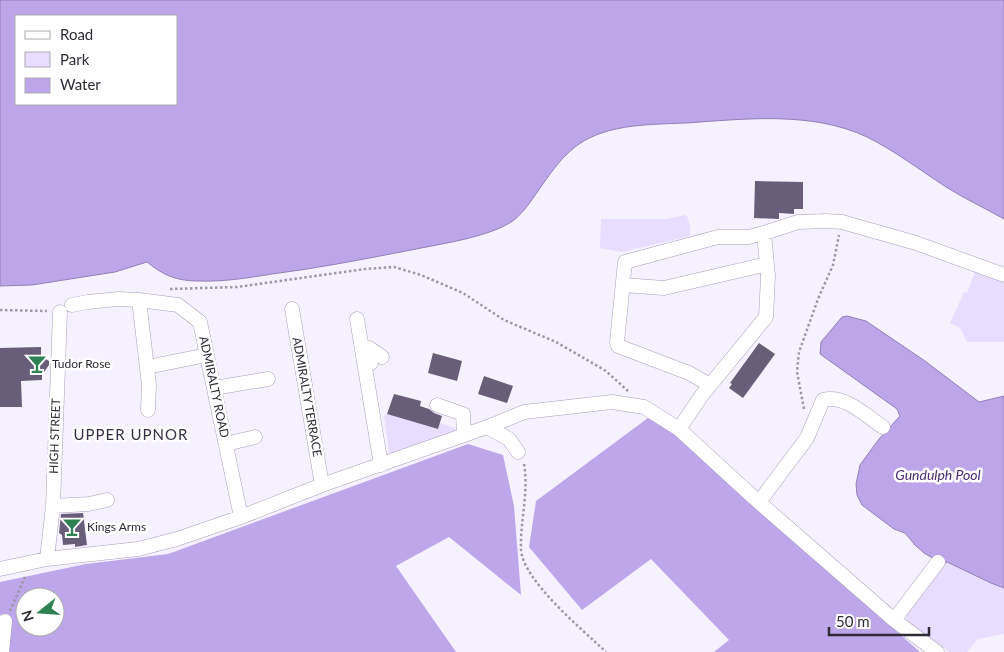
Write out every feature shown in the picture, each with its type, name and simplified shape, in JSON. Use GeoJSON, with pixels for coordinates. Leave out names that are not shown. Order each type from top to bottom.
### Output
{"type":"FeatureCollection","features":[{"type":"Feature","properties":{"kind":"street"},"geometry":{"type":"LineString","coordinates":[[710,385],[689,373],[618,346],[626,261],[718,237],[746,237],[798,222],[826,221],[842,222],[916,242],[1004,275]]}},
{"type":"Feature","properties":{"kind":"street"},"geometry":{"type":"LineString","coordinates":[[679,429],[710,385],[766,317],[768,299],[764,233]]}},
{"type":"Feature","properties":{"kind":"street"},"geometry":{"type":"LineString","coordinates":[[623,285],[664,288],[767,264]]}},
{"type":"Feature","properties":{"kind":"street","name":"ADMIRALTY ROAD"},"geometry":{"type":"LineString","coordinates":[[66,309],[88,302],[118,299],[139,300],[178,305],[200,322],[241,517]]}},
{"type":"Feature","properties":{"kind":"street"},"geometry":{"type":"LineString","coordinates":[[139,300],[149,386],[148,410]]}},
{"type":"Feature","properties":{"kind":"street","name":"HIGH STREET"},"geometry":{"type":"LineString","coordinates":[[47,559],[66,309]]}},
{"type":"Feature","properties":{"kind":"street","name":"ADMIRALTY TERRACE"},"geometry":{"type":"LineString","coordinates":[[292,309],[322,485]]}},
{"type":"Feature","properties":{"kind":"street"},"geometry":{"type":"LineString","coordinates":[[357,319],[385,463]]}},
{"type":"Feature","properties":{"kind":"street"},"geometry":{"type":"LineString","coordinates":[[382,357],[369,348],[385,463]]}},
{"type":"Feature","properties":{"kind":"street"},"geometry":{"type":"LineString","coordinates":[[157,365],[207,355]]}},
{"type":"Feature","properties":{"kind":"street"},"geometry":{"type":"LineString","coordinates":[[214,388],[268,379]]}},
{"type":"Feature","properties":{"kind":"street"},"geometry":{"type":"LineString","coordinates":[[759,502],[807,438],[823,400],[832,398],[846,402],[883,427]]}},
{"type":"Feature","properties":{"kind":"street"},"geometry":{"type":"LineString","coordinates":[[0,569],[47,559],[138,549],[178,539],[524,412],[612,402],[644,407],[679,429],[894,620],[936,652]]}},
{"type":"Feature","properties":{"kind":"street"},"geometry":{"type":"LineString","coordinates":[[437,405],[463,414],[464,435]]}},
{"type":"Feature","properties":{"kind":"street"},"geometry":{"type":"LineString","coordinates":[[487,427],[509,439],[518,452]]}},
{"type":"Feature","properties":{"kind":"street"},"geometry":{"type":"LineString","coordinates":[[226,444],[254,437]]}},
{"type":"Feature","properties":{"kind":"street"},"geometry":{"type":"LineString","coordinates":[[52,506],[89,504],[107,500]]}},
{"type":"Feature","properties":{"kind":"street"},"geometry":{"type":"LineString","coordinates":[[894,620],[938,562]]}},
{"type":"Feature","properties":{"kind":"street"},"geometry":{"type":"LineString","coordinates":[[2,652],[5,620]]}},
{"type":"Feature","properties":{"kind":"path"},"geometry":{"type":"LineString","coordinates":[[811,430],[802,401],[797,372],[799,352],[818,299],[834,265],[842,222]]}},
{"type":"Feature","properties":{"kind":"path"},"geometry":{"type":"LineString","coordinates":[[0,310],[66,309]]}},
{"type":"Feature","properties":{"kind":"path"},"geometry":{"type":"LineString","coordinates":[[518,452],[524,461],[527,480],[521,550],[528,570],[548,596],[606,652]]}},
{"type":"Feature","properties":{"kind":"path"},"geometry":{"type":"LineString","coordinates":[[5,620],[32,562]]}},
{"type":"Feature","properties":{"kind":"green space"},"geometry":{"type":"Polygon","coordinates":[[[685,215],[690,225],[690,236],[621,252],[600,248],[601,219],[667,219],[685,215]]]}},
{"type":"Feature","properties":{"kind":"green space"},"geometry":{"type":"Polygon","coordinates":[[[976,269],[1004,280],[1004,342],[967,342],[960,328],[950,323],[964,292],[967,293],[976,269]]]}},
{"type":"Feature","properties":{"kind":"green space"},"geometry":{"type":"Polygon","coordinates":[[[387,414],[438,429],[440,423],[455,428],[456,438],[398,456],[389,452],[384,416],[387,414]]]}},
{"type":"Feature","properties":{"kind":"green space"},"geometry":{"type":"Polygon","coordinates":[[[945,562],[1004,588],[1004,634],[978,639],[967,652],[950,652],[912,629],[907,620],[909,610],[945,562]]]}},
{"type":"Feature","properties":{"kind":"shaded area"},"geometry":{"type":"Polygon","coordinates":[[[652,415],[920,652],[714,652],[729,640],[651,559],[582,610],[529,547],[536,501],[652,415]]]}},
{"type":"Feature","properties":{"kind":"shaded area"},"geometry":{"type":"Polygon","coordinates":[[[468,444],[503,455],[514,506],[521,595],[449,537],[396,566],[456,652],[0,652],[0,582],[86,564],[168,554],[468,444]]]}},
{"type":"Feature","properties":{"kind":"water"},"geometry":{"type":"Polygon","coordinates":[[[0,0],[1004,0],[1004,219],[953,191],[877,142],[846,129],[824,123],[801,120],[755,119],[633,126],[602,133],[579,144],[562,159],[521,214],[514,220],[492,231],[465,239],[342,263],[235,279],[183,280],[164,274],[147,262],[115,272],[32,285],[0,286],[0,0]]]}},
{"type":"Feature","properties":{"kind":"water","name":"Gundulph Pool"},"geometry":{"type":"Polygon","coordinates":[[[847,316],[866,321],[925,361],[979,402],[1004,396],[1004,588],[947,562],[943,564],[924,553],[905,533],[894,529],[862,505],[857,495],[856,484],[860,465],[879,439],[900,416],[897,409],[820,354],[821,342],[842,317],[847,316]]]}},
{"type":"Feature","properties":{"kind":"building"},"geometry":{"type":"Polygon","coordinates":[[[755,181],[803,182],[803,209],[794,209],[794,214],[779,213],[779,219],[754,218],[755,181]]]}},
{"type":"Feature","properties":{"kind":"building"},"geometry":{"type":"Polygon","coordinates":[[[759,343],[775,354],[743,398],[729,388],[732,384],[730,383],[759,343]]]}},
{"type":"Feature","properties":{"kind":"building"},"geometry":{"type":"Polygon","coordinates":[[[41,347],[41,356],[49,361],[49,365],[42,375],[42,380],[21,381],[22,407],[0,407],[0,348],[41,347]]]}},
{"type":"Feature","properties":{"kind":"building"},"geometry":{"type":"Polygon","coordinates":[[[433,353],[462,361],[457,381],[428,373],[433,353]]]}},
{"type":"Feature","properties":{"kind":"building"},"geometry":{"type":"Polygon","coordinates":[[[484,376],[513,386],[507,403],[478,394],[484,376]]]}},
{"type":"Feature","properties":{"kind":"building"},"geometry":{"type":"Polygon","coordinates":[[[394,394],[421,401],[420,406],[442,416],[438,429],[387,414],[394,394]]]}},
{"type":"Feature","properties":{"kind":"building","name":"Kings Arms"},"geometry":{"type":"Polygon","coordinates":[[[83,513],[87,545],[75,547],[75,544],[63,545],[62,535],[59,533],[61,514],[83,513]]]}},
{"type":"Feature","properties":{"kind":"place","name":"Tudor Rose"},"geometry":{"type":"Point","coordinates":[37,364]}},
{"type":"Feature","properties":{"kind":"place","name":"Kings Arms"},"geometry":{"type":"Point","coordinates":[72,527]}},
{"type":"Feature","properties":{"kind":"district","name":"UPPER UPNOR"},"geometry":{"type":"Point","coordinates":[131,435]}}]}
